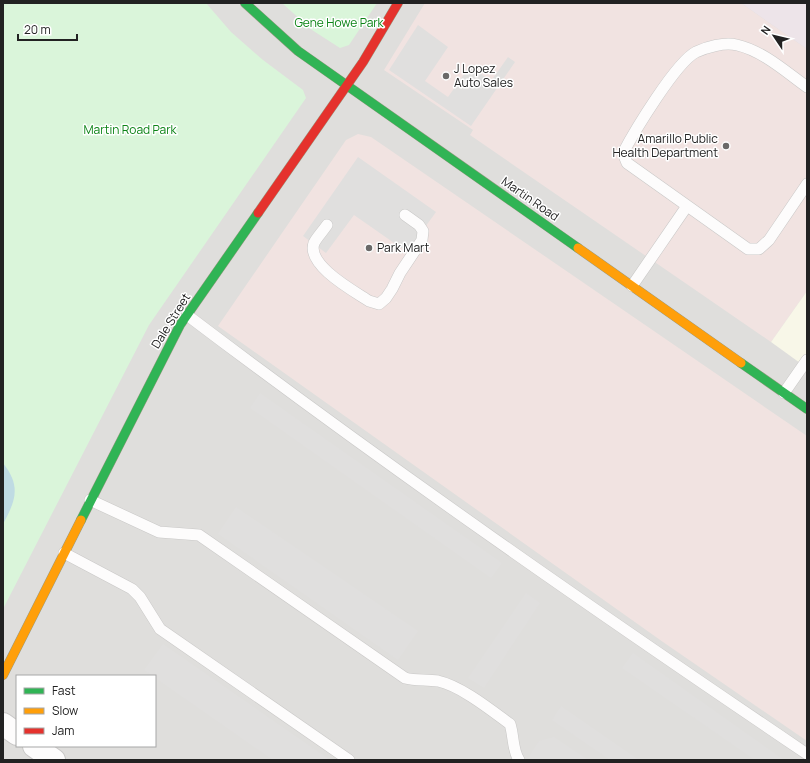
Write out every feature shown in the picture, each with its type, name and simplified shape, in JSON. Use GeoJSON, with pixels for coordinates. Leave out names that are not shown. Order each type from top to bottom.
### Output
{"type":"FeatureCollection","features":[{"type":"Feature","properties":{"kind":"street","name":"Martin Road"},"geometry":{"type":"LineString","coordinates":[[245,3],[298,51],[807,408]]}},
{"type":"Feature","properties":{"kind":"street","name":"Dale Street"},"geometry":{"type":"LineString","coordinates":[[3,675],[149,382],[187,315],[366,57],[398,3]]}},
{"type":"Feature","properties":{"kind":"street"},"geometry":{"type":"LineString","coordinates":[[3,724],[16,733]]}},
{"type":"Feature","properties":{"kind":"street"},"geometry":{"type":"LineString","coordinates":[[35,747],[54,760]]}},
{"type":"Feature","properties":{"kind":"lane"},"geometry":{"type":"LineString","coordinates":[[807,87],[762,56],[736,45],[714,46],[695,53],[680,65],[631,138],[623,153],[628,163],[748,249],[759,249],[769,240],[807,184]]}},
{"type":"Feature","properties":{"kind":"lane"},"geometry":{"type":"LineString","coordinates":[[632,286],[687,206]]}},
{"type":"Feature","properties":{"kind":"lane"},"geometry":{"type":"LineString","coordinates":[[327,225],[314,244],[314,256],[322,268],[370,302],[378,304],[389,294],[400,273],[422,240],[423,230],[419,225],[405,215]]}},
{"type":"Feature","properties":{"kind":"lane"},"geometry":{"type":"LineString","coordinates":[[187,315],[464,519],[807,754]]}},
{"type":"Feature","properties":{"kind":"lane"},"geometry":{"type":"LineString","coordinates":[[784,393],[807,360]]}},
{"type":"Feature","properties":{"kind":"lane"},"geometry":{"type":"LineString","coordinates":[[90,500],[159,532],[198,535],[405,678],[414,681],[438,681],[463,693],[510,724],[513,732],[514,752],[519,760]]}},
{"type":"Feature","properties":{"kind":"lane"},"geometry":{"type":"LineString","coordinates":[[64,553],[132,589],[140,597],[160,628],[349,760]]}},
{"type":"Feature","properties":{"kind":"shaded area"},"geometry":{"type":"Polygon","coordinates":[[[3,3],[807,3],[807,760],[3,760],[3,3]]]}},
{"type":"Feature","properties":{"kind":"shaded area"},"geometry":{"type":"Polygon","coordinates":[[[425,3],[741,3],[807,49],[807,291],[771,342],[470,135],[473,130],[384,70],[425,3]]]}},
{"type":"Feature","properties":{"kind":"shaded area"},"geometry":{"type":"Polygon","coordinates":[[[741,3],[807,3],[807,49],[741,3]]]}},
{"type":"Feature","properties":{"kind":"shaded area"},"geometry":{"type":"Polygon","coordinates":[[[418,25],[448,47],[425,81],[448,97],[470,66],[491,81],[508,57],[515,62],[471,126],[389,70],[418,25]]]}},
{"type":"Feature","properties":{"kind":"shaded area"},"geometry":{"type":"Polygon","coordinates":[[[358,134],[371,137],[807,436],[807,741],[663,642],[218,326],[346,140],[358,134]]]}},
{"type":"Feature","properties":{"kind":"shaded area"},"geometry":{"type":"Polygon","coordinates":[[[358,157],[436,212],[407,252],[354,215],[326,253],[303,236],[358,157]]]}},
{"type":"Feature","properties":{"kind":"shaded area"},"geometry":{"type":"Polygon","coordinates":[[[807,291],[807,368],[771,342],[807,291]]]}},
{"type":"Feature","properties":{"kind":"shaded area"},"geometry":{"type":"Polygon","coordinates":[[[260,393],[502,563],[491,578],[250,408],[260,393]]]}},
{"type":"Feature","properties":{"kind":"shaded area"},"geometry":{"type":"Polygon","coordinates":[[[236,507],[418,631],[398,660],[218,534],[236,507]]]}},
{"type":"Feature","properties":{"kind":"shaded area"},"geometry":{"type":"Polygon","coordinates":[[[526,593],[540,603],[484,688],[468,678],[526,593]]]}},
{"type":"Feature","properties":{"kind":"shaded area"},"geometry":{"type":"Polygon","coordinates":[[[163,644],[330,760],[273,760],[156,678],[156,675],[151,675],[144,670],[163,644]]]}},
{"type":"Feature","properties":{"kind":"shaded area"},"geometry":{"type":"Polygon","coordinates":[[[633,653],[784,760],[755,760],[622,668],[633,653]]]}},
{"type":"Feature","properties":{"kind":"shaded area"},"geometry":{"type":"Polygon","coordinates":[[[561,706],[639,760],[610,760],[552,720],[561,706]]]}},
{"type":"Feature","properties":{"kind":"shaded area"},"geometry":{"type":"Polygon","coordinates":[[[554,737],[588,760],[531,760],[528,758],[539,741],[554,737]]]}},
{"type":"Feature","properties":{"kind":"green space","name":"Martin Road Park"},"geometry":{"type":"Polygon","coordinates":[[[3,3],[206,3],[231,32],[263,60],[303,90],[306,98],[149,325],[3,609],[3,3]]]}},
{"type":"Feature","properties":{"kind":"green space","name":"Gene Howe Park"},"geometry":{"type":"Polygon","coordinates":[[[282,3],[377,3],[349,45],[340,48],[312,30],[282,3]]]}},
{"type":"Feature","properties":{"kind":"water"},"geometry":{"type":"Polygon","coordinates":[[[3,463],[9,471],[15,493],[11,508],[3,524],[3,463]]]}},
{"type":"Feature","properties":{"kind":"traffic: fast"},"geometry":{"type":"LineString","coordinates":[[245,3],[298,51],[578,248]]}},
{"type":"Feature","properties":{"kind":"traffic: fast"},"geometry":{"type":"LineString","coordinates":[[81,520],[180,325],[258,213]]}},
{"type":"Feature","properties":{"kind":"traffic: fast"},"geometry":{"type":"LineString","coordinates":[[741,363],[807,409]]}},
{"type":"Feature","properties":{"kind":"traffic: slow"},"geometry":{"type":"LineString","coordinates":[[578,248],[741,363]]}},
{"type":"Feature","properties":{"kind":"traffic: slow"},"geometry":{"type":"LineString","coordinates":[[3,675],[81,520]]}},
{"type":"Feature","properties":{"kind":"traffic: jam"},"geometry":{"type":"LineString","coordinates":[[258,213],[363,62],[398,3]]}},
{"type":"Feature","properties":{"kind":"place","name":"J Lopez Auto Sales"},"geometry":{"type":"Point","coordinates":[446,76]}},
{"type":"Feature","properties":{"kind":"place","name":"Amarillo Public Health Department"},"geometry":{"type":"Point","coordinates":[726,146]}},
{"type":"Feature","properties":{"kind":"place","name":"Park Mart"},"geometry":{"type":"Point","coordinates":[369,248]}}]}
